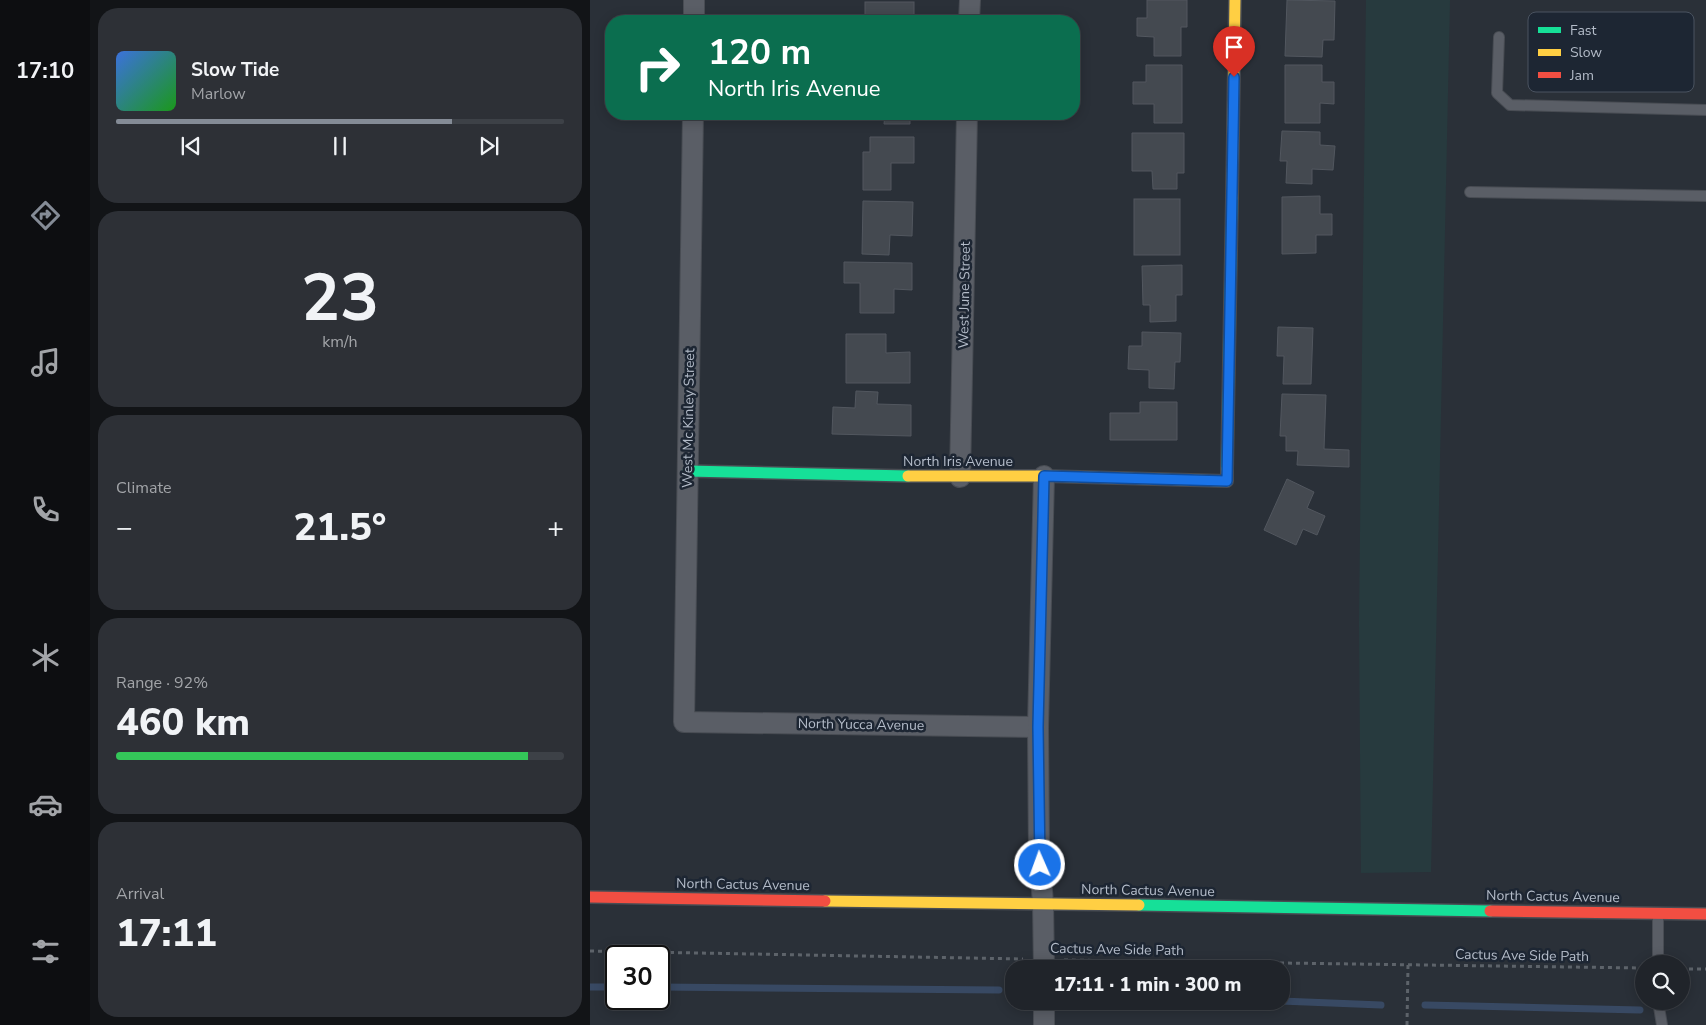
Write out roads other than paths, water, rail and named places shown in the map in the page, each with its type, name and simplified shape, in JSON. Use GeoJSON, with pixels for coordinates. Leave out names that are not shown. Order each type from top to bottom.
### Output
{"type":"FeatureCollection","features":[{"type":"Feature","properties":{"kind":"main road","name":"North Iris Avenue"},"geometry":{"type":"LineString","coordinates":[[688,471],[960,477],[1044,476],[1227,481],[1235,0]]}},
{"type":"Feature","properties":{"kind":"main road","name":"North Cactus Avenue"},"geometry":{"type":"LineString","coordinates":[[590,897],[1706,914]]}},
{"type":"Feature","properties":{"kind":"street"},"geometry":{"type":"LineString","coordinates":[[694,0],[694,15]]}},
{"type":"Feature","properties":{"kind":"street"},"geometry":{"type":"LineString","coordinates":[[970,0],[970,15]]}},
{"type":"Feature","properties":{"kind":"street","name":"West Mc Kinley Street"},"geometry":{"type":"LineString","coordinates":[[684,722],[693,120]]}},
{"type":"Feature","properties":{"kind":"street","name":"West June Street"},"geometry":{"type":"LineString","coordinates":[[960,477],[968,120]]}},
{"type":"Feature","properties":{"kind":"street"},"geometry":{"type":"LineString","coordinates":[[1044,476],[1038,727],[1039,854],[1043,903],[1044,960]]}},
{"type":"Feature","properties":{"kind":"street","name":"North Yucca Avenue"},"geometry":{"type":"LineString","coordinates":[[684,722],[1038,727]]}},
{"type":"Feature","properties":{"kind":"street"},"geometry":{"type":"LineString","coordinates":[[1044,1010],[1044,1025]]}},
{"type":"Feature","properties":{"kind":"lane"},"geometry":{"type":"LineString","coordinates":[[1499,37],[1497,93],[1510,105],[1706,110]]}},
{"type":"Feature","properties":{"kind":"lane"},"geometry":{"type":"LineString","coordinates":[[1470,192],[1706,196]]}},
{"type":"Feature","properties":{"kind":"lane"},"geometry":{"type":"LineString","coordinates":[[1658,913],[1658,955]]}},
{"type":"Feature","properties":{"kind":"lane"},"geometry":{"type":"LineString","coordinates":[[1660,1010],[1662,1025]]}},
{"type":"Feature","properties":{"kind":"waterway"},"geometry":{"type":"LineString","coordinates":[[590,987],[605,987]]}},
{"type":"Feature","properties":{"kind":"waterway"},"geometry":{"type":"LineString","coordinates":[[670,987],[999,990]]}},
{"type":"Feature","properties":{"kind":"waterway"},"geometry":{"type":"LineString","coordinates":[[1290,1001],[1381,1005]]}},
{"type":"Feature","properties":{"kind":"waterway"},"geometry":{"type":"LineString","coordinates":[[1425,1005],[1635,1010]]}}]}
